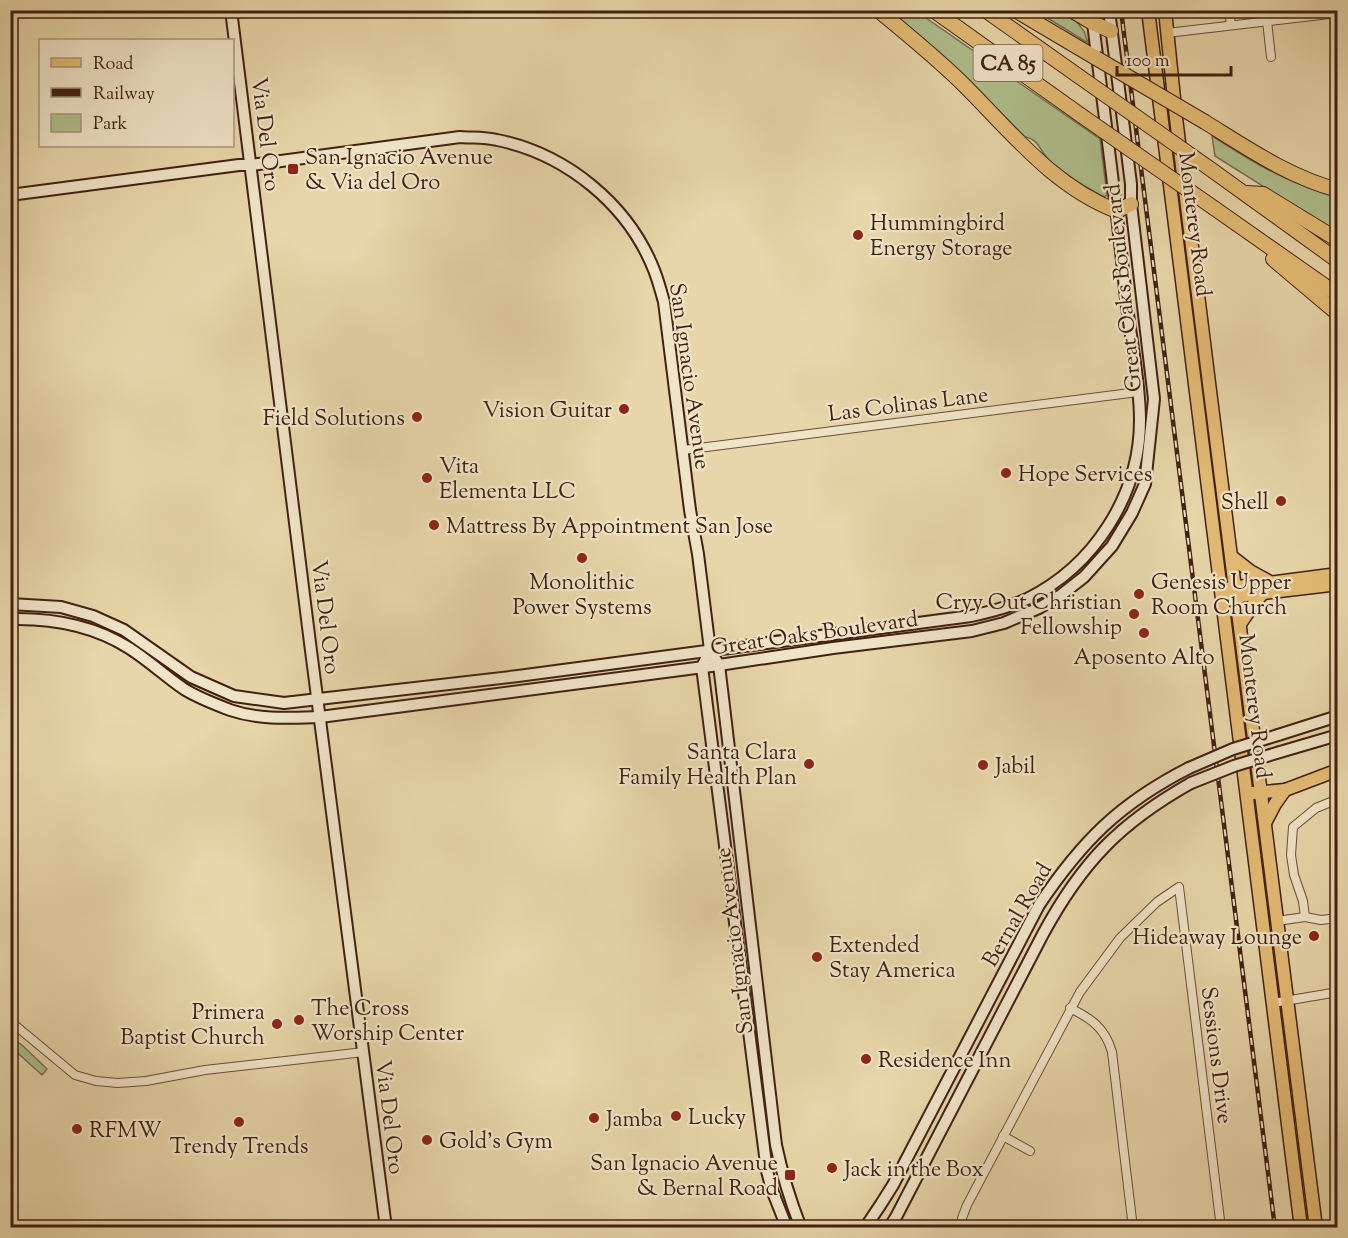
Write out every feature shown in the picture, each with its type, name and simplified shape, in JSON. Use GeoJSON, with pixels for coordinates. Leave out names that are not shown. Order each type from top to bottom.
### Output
{"type":"FeatureCollection","features":[{"type":"Feature","properties":{"kind":"highway"},"geometry":{"type":"LineString","coordinates":[[878,10],[964,84],[1039,162],[1095,201],[1117,211],[1131,204]]}},
{"type":"Feature","properties":{"kind":"highway","name":"CA 85"},"geometry":{"type":"LineString","coordinates":[[933,10],[1338,295]]}},
{"type":"Feature","properties":{"kind":"highway","name":"CA 85"},"geometry":{"type":"LineString","coordinates":[[985,10],[1246,193],[1338,261]]}},
{"type":"Feature","properties":{"kind":"highway"},"geometry":{"type":"LineString","coordinates":[[1015,10],[1256,154],[1310,181],[1338,190]]}},
{"type":"Feature","properties":{"kind":"highway"},"geometry":{"type":"LineString","coordinates":[[1071,10],[1093,17],[1111,32]]}},
{"type":"Feature","properties":{"kind":"highway"},"geometry":{"type":"LineString","coordinates":[[1246,193],[1263,194],[1338,240]]}},
{"type":"Feature","properties":{"kind":"highway"},"geometry":{"type":"LineString","coordinates":[[1255,237],[1267,254],[1338,314]]}},
{"type":"Feature","properties":{"kind":"main road","name":"Via Del Oro"},"geometry":{"type":"LineString","coordinates":[[231,10],[386,1227]]}},
{"type":"Feature","properties":{"kind":"main road","name":"Great Oaks Boulevard"},"geometry":{"type":"LineString","coordinates":[[10,619],[58,621],[88,629],[128,647],[184,689],[228,710],[250,716],[284,719],[320,717],[972,631],[1026,615],[1054,600],[1084,577],[1112,546],[1132,513],[1145,484],[1152,423],[1154,399],[1131,204],[1131,184],[1109,10]]}},
{"type":"Feature","properties":{"kind":"main road","name":"Monterey Road"},"geometry":{"type":"LineString","coordinates":[[1148,10],[1301,1227]]}},
{"type":"Feature","properties":{"kind":"main road","name":"Monterey Road"},"geometry":{"type":"LineString","coordinates":[[1165,10],[1203,334],[1316,1227]]}},
{"type":"Feature","properties":{"kind":"main road","name":"Great Oaks Boulevard"},"geometry":{"type":"LineString","coordinates":[[10,604],[61,607],[93,616],[124,630],[191,677],[234,696],[284,703],[518,676],[971,616],[1013,605],[1047,587],[1086,555],[1107,528],[1131,480],[1139,440],[1138,392],[1093,17]]}},
{"type":"Feature","properties":{"kind":"main road","name":"San Ignacio Avenue"},"geometry":{"type":"LineString","coordinates":[[10,195],[460,137],[495,139],[521,146],[568,168],[589,183],[625,219],[655,271],[664,302],[710,650],[719,665],[776,1145],[782,1176],[801,1227]]}},
{"type":"Feature","properties":{"kind":"main road"},"geometry":{"type":"LineString","coordinates":[[1138,392],[1144,394],[1146,398],[1148,417],[1152,423]]}},
{"type":"Feature","properties":{"kind":"main road"},"geometry":{"type":"LineString","coordinates":[[1232,557],[1251,571],[1266,588]]}},
{"type":"Feature","properties":{"kind":"main road"},"geometry":{"type":"LineString","coordinates":[[1221,594],[1338,574]]}},
{"type":"Feature","properties":{"kind":"main road"},"geometry":{"type":"LineString","coordinates":[[1240,624],[1266,588],[1338,584]]}},
{"type":"Feature","properties":{"kind":"main road"},"geometry":{"type":"LineString","coordinates":[[888,627],[890,641]]}},
{"type":"Feature","properties":{"kind":"main road"},"geometry":{"type":"LineString","coordinates":[[702,667],[710,650]]}},
{"type":"Feature","properties":{"kind":"main road","name":"San Ignacio Avenue"},"geometry":{"type":"LineString","coordinates":[[702,667],[769,1179],[787,1227]]}},
{"type":"Feature","properties":{"kind":"main road"},"geometry":{"type":"LineString","coordinates":[[513,691],[518,676]]}},
{"type":"Feature","properties":{"kind":"main road","name":"Bernal Road"},"geometry":{"type":"LineString","coordinates":[[864,1227],[893,1185],[1039,905],[1058,877],[1088,841],[1117,814],[1158,784],[1189,768],[1233,749],[1338,716]]}},
{"type":"Feature","properties":{"kind":"main road","name":"Bernal Road"},"geometry":{"type":"LineString","coordinates":[[889,1227],[1038,944],[1067,893],[1102,848],[1153,805],[1191,783],[1234,766],[1338,735]]}},
{"type":"Feature","properties":{"kind":"main road"},"geometry":{"type":"LineString","coordinates":[[1246,793],[1285,790],[1338,770]]}},
{"type":"Feature","properties":{"kind":"main road"},"geometry":{"type":"LineString","coordinates":[[1264,824],[1285,790]]}},
{"type":"Feature","properties":{"kind":"street"},"geometry":{"type":"LineString","coordinates":[[1229,10],[1231,25]]}},
{"type":"Feature","properties":{"kind":"street"},"geometry":{"type":"LineString","coordinates":[[1167,33],[1338,13]]}},
{"type":"Feature","properties":{"kind":"street"},"geometry":{"type":"LineString","coordinates":[[1267,21],[1271,57]]}},
{"type":"Feature","properties":{"kind":"street","name":"Las Colinas Lane"},"geometry":{"type":"LineString","coordinates":[[683,450],[1138,392]]}},
{"type":"Feature","properties":{"kind":"street"},"geometry":{"type":"LineString","coordinates":[[1305,917],[1304,901],[1294,875],[1290,855],[1293,827],[1316,808],[1338,799]]}},
{"type":"Feature","properties":{"kind":"street","name":"Sessions Drive"},"geometry":{"type":"LineString","coordinates":[[1070,1008],[1120,938],[1179,886],[1221,1227]]}},
{"type":"Feature","properties":{"kind":"street"},"geometry":{"type":"LineString","coordinates":[[1277,921],[1305,917],[1321,920],[1338,918]]}},
{"type":"Feature","properties":{"kind":"street"},"geometry":{"type":"LineString","coordinates":[[1272,1003],[1338,992]]}},
{"type":"Feature","properties":{"kind":"street"},"geometry":{"type":"LineString","coordinates":[[961,1227],[967,1205],[1070,1008],[1098,1025],[1108,1040],[1112,1052],[1133,1227]]}},
{"type":"Feature","properties":{"kind":"street"},"geometry":{"type":"LineString","coordinates":[[10,1023],[75,1075],[96,1081],[118,1083],[146,1081],[205,1070],[364,1052]]}},
{"type":"Feature","properties":{"kind":"street"},"geometry":{"type":"LineString","coordinates":[[753,1061],[767,1063]]}},
{"type":"Feature","properties":{"kind":"street"},"geometry":{"type":"LineString","coordinates":[[1003,1136],[1030,1151]]}},
{"type":"Feature","properties":{"kind":"green space"},"geometry":{"type":"Polygon","coordinates":[[[886,11],[916,11],[1100,139],[1107,195],[1104,197],[1054,165],[1033,140],[1025,137],[949,62],[886,11]]]}},
{"type":"Feature","properties":{"kind":"green space"},"geometry":{"type":"Polygon","coordinates":[[[1036,11],[1058,11],[1076,21],[1084,31],[1088,43],[1036,11]]]}},
{"type":"Feature","properties":{"kind":"green space"},"geometry":{"type":"Polygon","coordinates":[[[1212,136],[1276,174],[1337,197],[1337,233],[1215,156],[1212,136]]]}},
{"type":"Feature","properties":{"kind":"green space"},"geometry":{"type":"Polygon","coordinates":[[[12,1038],[47,1069],[42,1075],[11,1047],[12,1038]]]}},
{"type":"Feature","properties":{"kind":"railway"},"geometry":{"type":"LineString","coordinates":[[1121,10],[1275,1228]]}},
{"type":"Feature","properties":{"kind":"place","name":"San Ignacio Avenue & Via del Oro"},"geometry":{"type":"Point","coordinates":[293,169]}},
{"type":"Feature","properties":{"kind":"place","name":"Hummingbird Energy Storage"},"geometry":{"type":"Point","coordinates":[858,235]}},
{"type":"Feature","properties":{"kind":"place","name":"Vision Guitar"},"geometry":{"type":"Point","coordinates":[624,409]}},
{"type":"Feature","properties":{"kind":"place","name":"Field Solutions"},"geometry":{"type":"Point","coordinates":[417,417]}},
{"type":"Feature","properties":{"kind":"place","name":"Hope Services"},"geometry":{"type":"Point","coordinates":[1006,473]}},
{"type":"Feature","properties":{"kind":"place","name":"Vita Elementa LLC"},"geometry":{"type":"Point","coordinates":[427,478]}},
{"type":"Feature","properties":{"kind":"place","name":"Shell"},"geometry":{"type":"Point","coordinates":[1281,501]}},
{"type":"Feature","properties":{"kind":"place","name":"Mattress By Appointment San Jose"},"geometry":{"type":"Point","coordinates":[434,525]}},
{"type":"Feature","properties":{"kind":"place","name":"Monolithic Power Systems"},"geometry":{"type":"Point","coordinates":[582,558]}},
{"type":"Feature","properties":{"kind":"place","name":"Genesis Upper Room Church"},"geometry":{"type":"Point","coordinates":[1139,594]}},
{"type":"Feature","properties":{"kind":"place","name":"Cryy Out Christian Fellowship"},"geometry":{"type":"Point","coordinates":[1134,614]}},
{"type":"Feature","properties":{"kind":"place","name":"Aposento Alto"},"geometry":{"type":"Point","coordinates":[1144,633]}},
{"type":"Feature","properties":{"kind":"place","name":"Santa Clara Family Health Plan"},"geometry":{"type":"Point","coordinates":[809,764]}},
{"type":"Feature","properties":{"kind":"place","name":"Jabil"},"geometry":{"type":"Point","coordinates":[983,765]}},
{"type":"Feature","properties":{"kind":"place","name":"Hideaway Lounge"},"geometry":{"type":"Point","coordinates":[1314,936]}},
{"type":"Feature","properties":{"kind":"place","name":"Extended Stay America"},"geometry":{"type":"Point","coordinates":[817,957]}},
{"type":"Feature","properties":{"kind":"place","name":"The Cross Worship Center"},"geometry":{"type":"Point","coordinates":[299,1020]}},
{"type":"Feature","properties":{"kind":"place","name":"Primera Baptist Church"},"geometry":{"type":"Point","coordinates":[277,1024]}},
{"type":"Feature","properties":{"kind":"place","name":"Residence Inn"},"geometry":{"type":"Point","coordinates":[866,1059]}},
{"type":"Feature","properties":{"kind":"place","name":"Lucky"},"geometry":{"type":"Point","coordinates":[676,1116]}},
{"type":"Feature","properties":{"kind":"place","name":"Jamba"},"geometry":{"type":"Point","coordinates":[594,1118]}},
{"type":"Feature","properties":{"kind":"place","name":"Trendy Trends"},"geometry":{"type":"Point","coordinates":[239,1122]}},
{"type":"Feature","properties":{"kind":"place","name":"RFMW"},"geometry":{"type":"Point","coordinates":[77,1129]}},
{"type":"Feature","properties":{"kind":"place","name":"Gold's Gym"},"geometry":{"type":"Point","coordinates":[427,1140]}},
{"type":"Feature","properties":{"kind":"place","name":"Jack in the Box"},"geometry":{"type":"Point","coordinates":[832,1168]}},
{"type":"Feature","properties":{"kind":"place","name":"San Ignacio Avenue & Bernal Road"},"geometry":{"type":"Point","coordinates":[790,1175]}}]}
